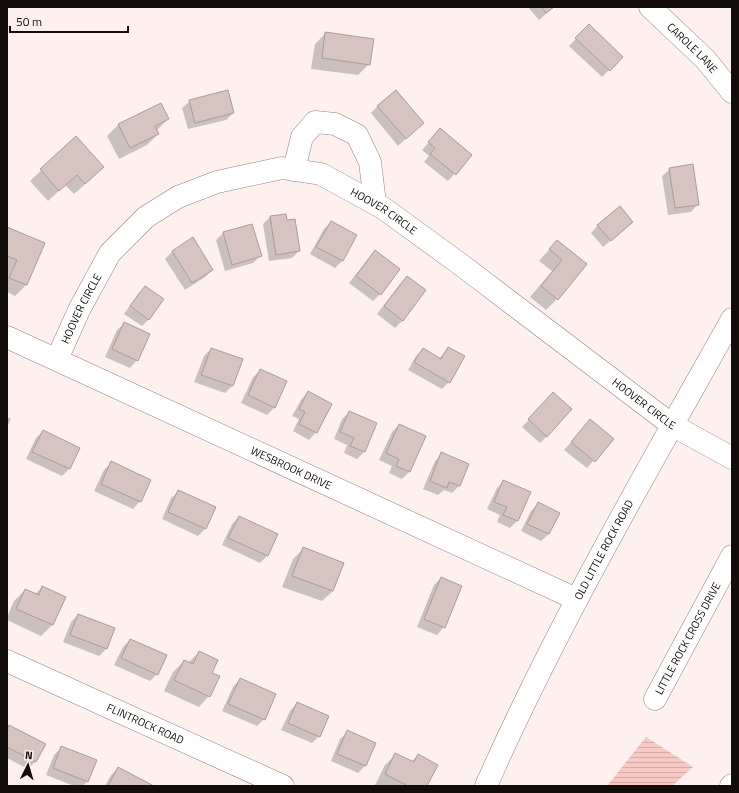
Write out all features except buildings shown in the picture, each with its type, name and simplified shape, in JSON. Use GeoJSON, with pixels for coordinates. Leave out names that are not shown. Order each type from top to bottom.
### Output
{"type":"FeatureCollection","features":[{"type":"Feature","properties":{"kind":"street","name":"CAROLE LANE"},"geometry":{"type":"LineString","coordinates":[[650,7],[705,59],[732,92]]}},
{"type":"Feature","properties":{"kind":"street"},"geometry":{"type":"LineString","coordinates":[[294,170],[302,137],[315,122],[335,124],[357,135],[370,162],[375,203]]}},
{"type":"Feature","properties":{"kind":"street","name":"HOOVER CIRCLE"},"geometry":{"type":"LineString","coordinates":[[57,359],[80,308],[110,254],[146,216],[178,197],[217,182],[282,168],[321,174],[383,208],[460,264],[672,425],[732,458]]}},
{"type":"Feature","properties":{"kind":"street","name":"OLD LITTLE ROCK ROAD"},"geometry":{"type":"LineString","coordinates":[[486,786],[519,714],[576,599],[732,319]]}},
{"type":"Feature","properties":{"kind":"street","name":"WESBROOK DRIVE"},"geometry":{"type":"LineString","coordinates":[[7,337],[576,599]]}},
{"type":"Feature","properties":{"kind":"street","name":"LITTLE ROCK CROSS DRIVE"},"geometry":{"type":"LineString","coordinates":[[655,699],[732,556]]}},
{"type":"Feature","properties":{"kind":"street","name":"FLINTROCK ROAD"},"geometry":{"type":"LineString","coordinates":[[7,662],[283,786]]}},
{"type":"Feature","properties":{"kind":"shaded area"},"geometry":{"type":"Polygon","coordinates":[[[646,737],[693,767],[672,786],[607,786],[646,737]]]}}]}
